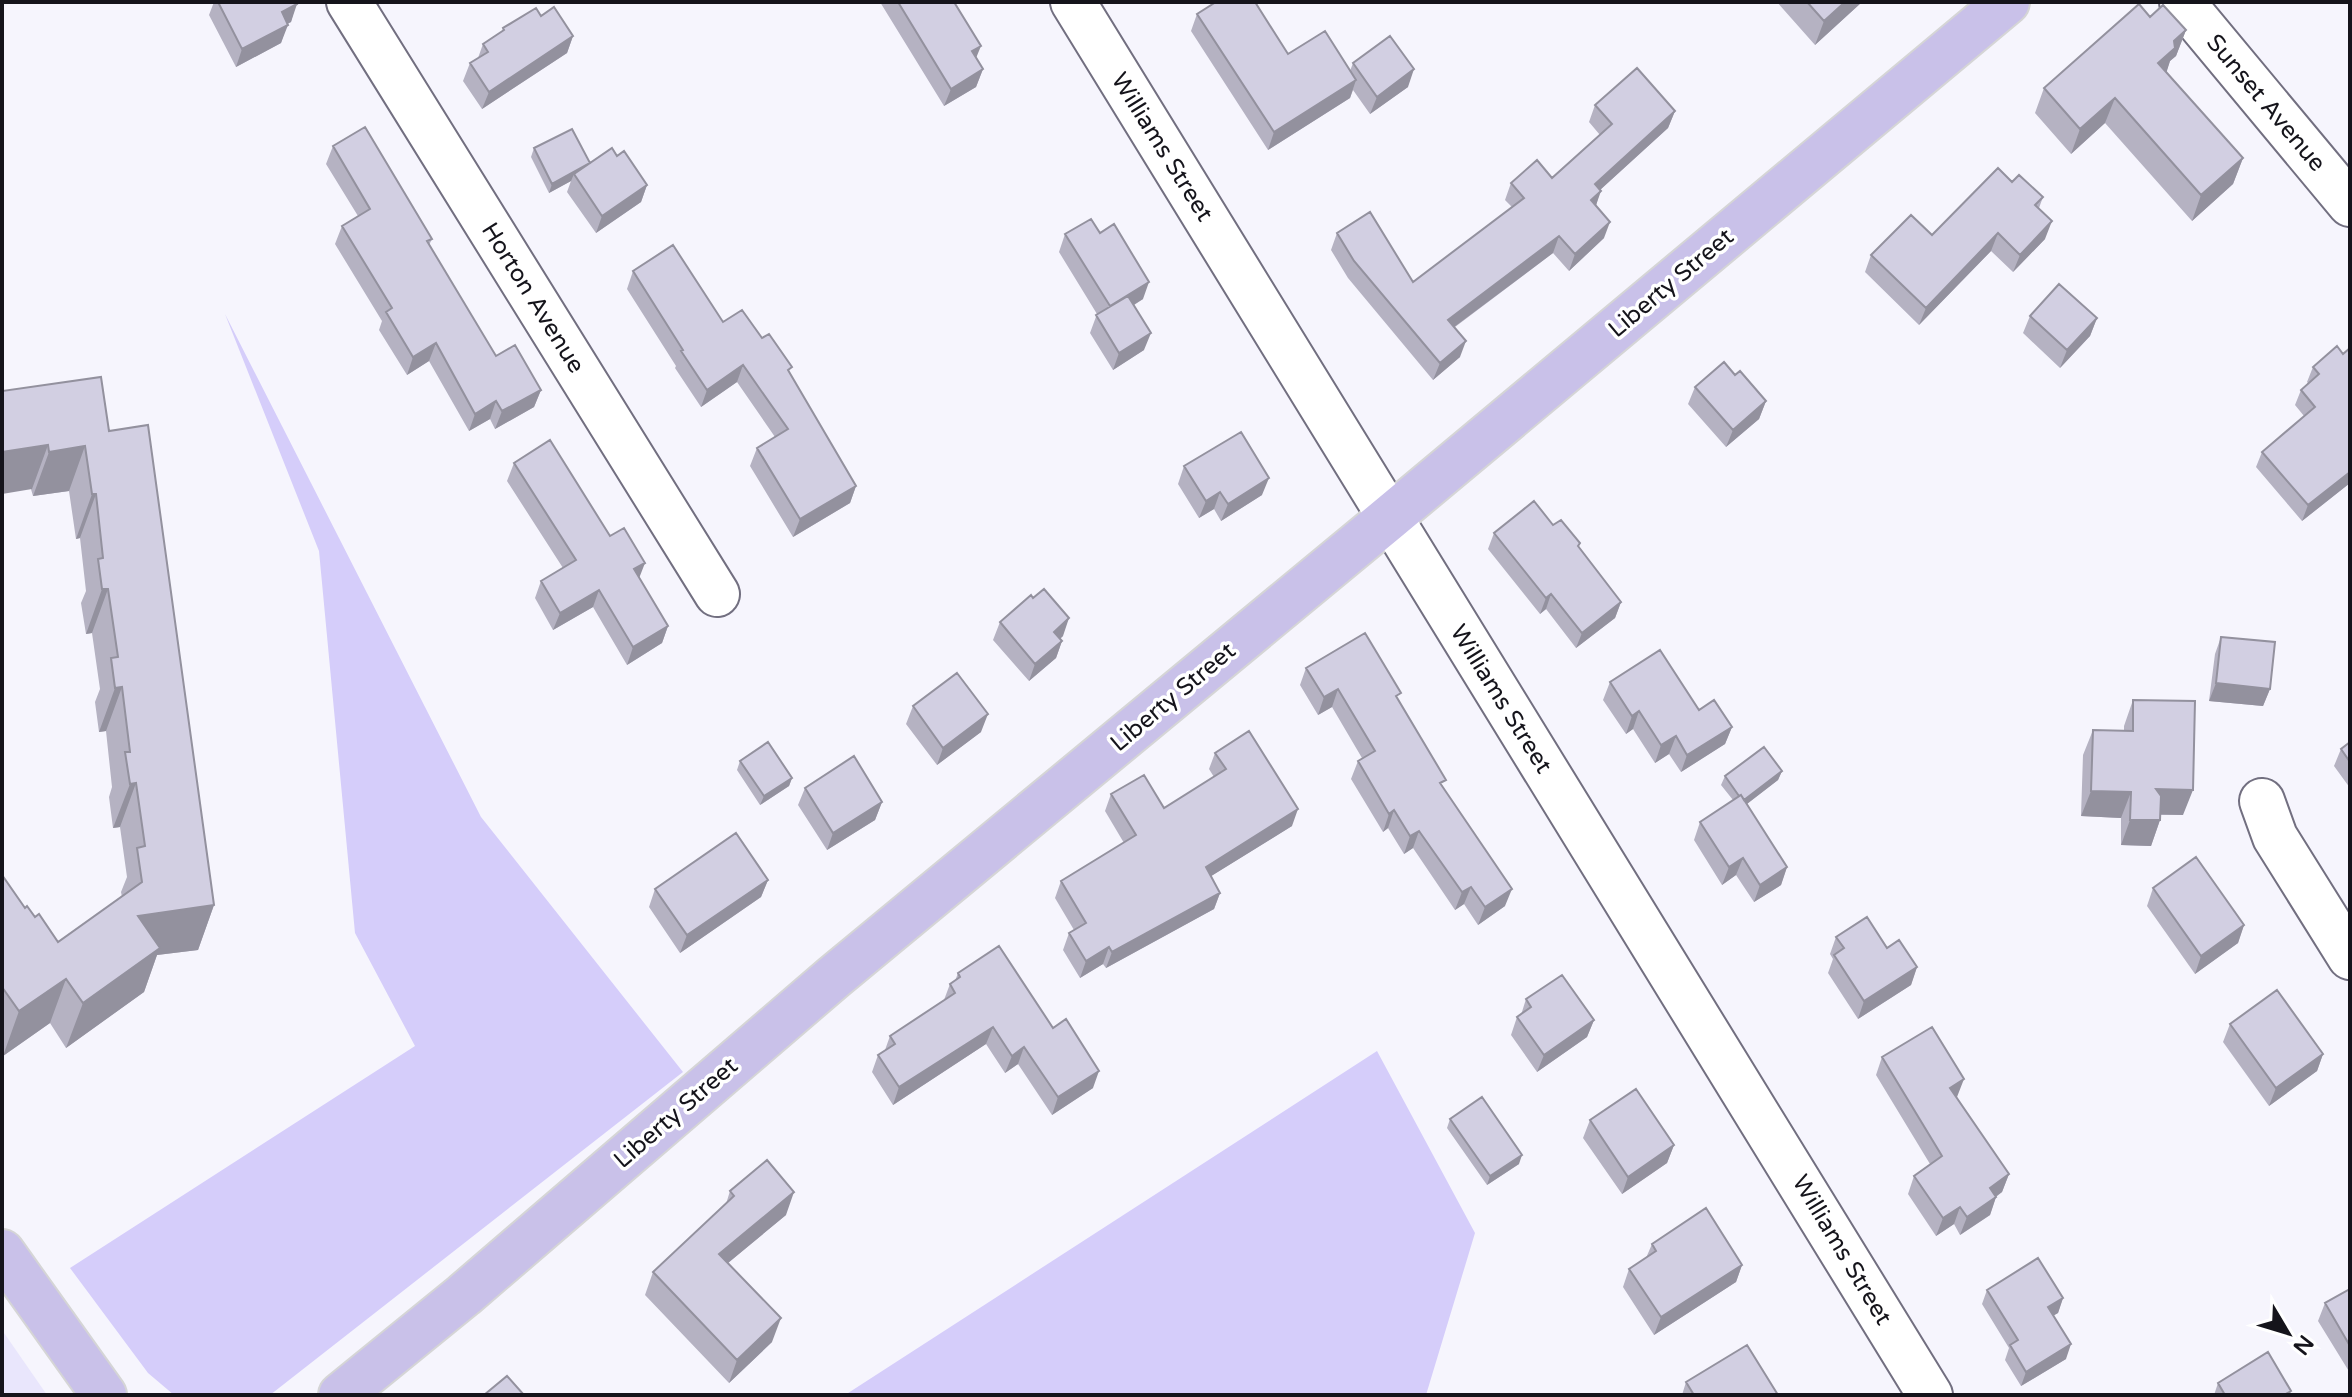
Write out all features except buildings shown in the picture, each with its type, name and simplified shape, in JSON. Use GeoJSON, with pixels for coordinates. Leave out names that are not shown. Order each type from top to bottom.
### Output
{"type":"FeatureCollection","features":[{"type":"Feature","properties":{"kind":"main road","name":"Liberty Street"},"geometry":{"type":"LineString","coordinates":[[341,1395],[464,1295],[834,977],[2007,2]]}},
{"type":"Feature","properties":{"kind":"main road"},"geometry":{"type":"LineString","coordinates":[[2,1252],[104,1395]]}},
{"type":"Feature","properties":{"kind":"street","name":"Horton Avenue"},"geometry":{"type":"LineString","coordinates":[[349,2],[717,594]]}},
{"type":"Feature","properties":{"kind":"street","name":"Williams Street"},"geometry":{"type":"LineString","coordinates":[[1073,2],[1930,1395]]}},
{"type":"Feature","properties":{"kind":"street","name":"Sunset Avenue"},"geometry":{"type":"LineString","coordinates":[[2182,2],[2350,204]]}},
{"type":"Feature","properties":{"kind":"street"},"geometry":{"type":"LineString","coordinates":[[2262,801],[2275,837],[2350,957]]}},
{"type":"Feature","properties":{"kind":"shaded area"},"geometry":{"type":"Polygon","coordinates":[[[225,314],[481,817],[683,1072],[270,1395],[174,1395],[148,1373],[70,1268],[415,1046],[355,933],[319,551],[225,314]]]}},
{"type":"Feature","properties":{"kind":"shaded area"},"geometry":{"type":"Polygon","coordinates":[[[1377,1051],[1475,1233],[1426,1395],[845,1395],[1377,1051]]]}},
{"type":"Feature","properties":{"kind":"shaded area"},"geometry":{"type":"Polygon","coordinates":[[[2,1330],[47,1395],[2,1395],[2,1330]]]}}]}
